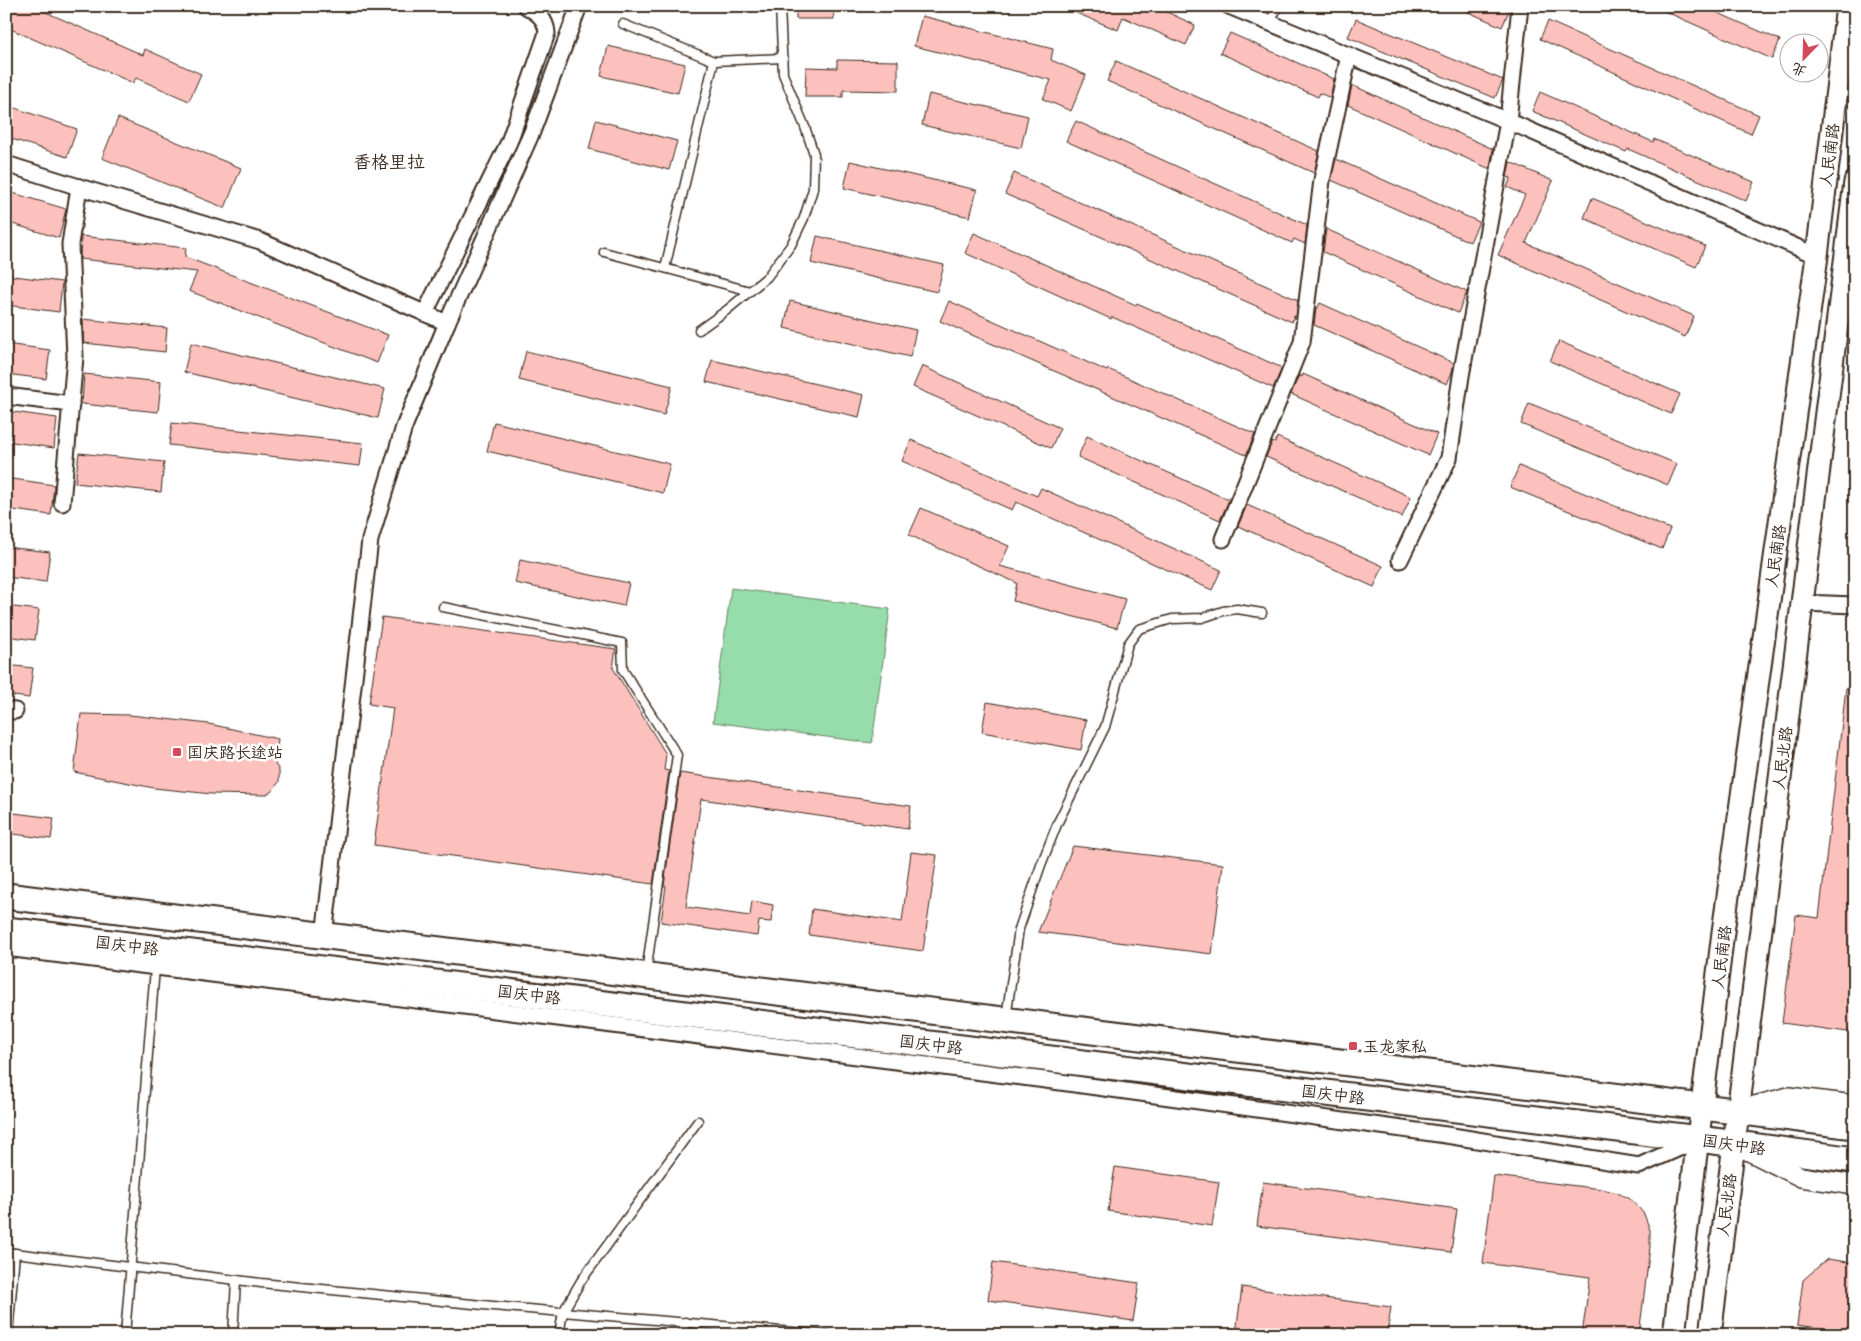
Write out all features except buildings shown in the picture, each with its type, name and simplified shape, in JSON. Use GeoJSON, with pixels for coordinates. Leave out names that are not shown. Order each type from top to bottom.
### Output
{"type":"FeatureCollection","features":[{"type":"Feature","properties":{"kind":"main road","name":"人民南路"},"geometry":{"type":"LineString","coordinates":[[1703,1106],[1723,932],[1817,256],[1847,6]]}},
{"type":"Feature","properties":{"kind":"main road","name":"人民北路"},"geometry":{"type":"LineString","coordinates":[[1710,1335],[1801,603],[1849,270],[1855,182]]}},
{"type":"Feature","properties":{"kind":"main road","name":"国庆中路"},"geometry":{"type":"LineString","coordinates":[[6,896],[1855,1126]]}},
{"type":"Feature","properties":{"kind":"main road","name":"国庆中路"},"geometry":{"type":"LineString","coordinates":[[6,930],[1699,1139],[1855,1160]]}},
{"type":"Feature","properties":{"kind":"main road"},"geometry":{"type":"LineString","coordinates":[[1674,1335],[1703,1106]]}},
{"type":"Feature","properties":{"kind":"street"},"geometry":{"type":"LineString","coordinates":[[425,313],[509,142],[547,33],[546,26],[539,14],[526,6]]}},
{"type":"Feature","properties":{"kind":"street"},"geometry":{"type":"LineString","coordinates":[[324,936],[370,540],[404,426],[447,322],[532,132],[579,6]]}},
{"type":"Feature","properties":{"kind":"street"},"geometry":{"type":"LineString","coordinates":[[1229,6],[1508,121],[1817,256]]}},
{"type":"Feature","properties":{"kind":"street"},"geometry":{"type":"LineString","coordinates":[[1400,560],[1449,458],[1461,376],[1508,121],[1520,6]]}},
{"type":"Feature","properties":{"kind":"street"},"geometry":{"type":"LineString","coordinates":[[1223,539],[1302,342],[1322,180],[1349,55]]}},
{"type":"Feature","properties":{"kind":"street"},"geometry":{"type":"LineString","coordinates":[[6,164],[260,241],[447,322]]}},
{"type":"Feature","properties":{"kind":"street"},"geometry":{"type":"LineString","coordinates":[[62,503],[75,357],[70,244],[79,187]]}},
{"type":"Feature","properties":{"kind":"street"},"geometry":{"type":"LineString","coordinates":[[6,396],[71,404]]}},
{"type":"Feature","properties":{"kind":"street"},"geometry":{"type":"LineString","coordinates":[[1801,603],[1855,605]]}},
{"type":"Feature","properties":{"kind":"street"},"geometry":{"type":"LineString","coordinates":[[6,948],[1053,1081],[1446,1136],[1639,1166],[1699,1139]]}},
{"type":"Feature","properties":{"kind":"street"},"geometry":{"type":"LineString","coordinates":[[1737,1110],[1789,1097],[1855,1105]]}},
{"type":"Feature","properties":{"kind":"street"},"geometry":{"type":"LineString","coordinates":[[1734,1144],[1801,1178],[1855,1185]]}},
{"type":"Feature","properties":{"kind":"lane"},"geometry":{"type":"LineString","coordinates":[[698,330],[727,310],[767,277],[791,245],[804,218],[812,189],[814,154],[783,74],[780,6]]}},
{"type":"Feature","properties":{"kind":"lane"},"geometry":{"type":"LineString","coordinates":[[1270,23],[1278,6]]}},
{"type":"Feature","properties":{"kind":"lane"},"geometry":{"type":"LineString","coordinates":[[623,24],[714,61],[782,58]]}},
{"type":"Feature","properties":{"kind":"lane"},"geometry":{"type":"LineString","coordinates":[[665,268],[714,61]]}},
{"type":"Feature","properties":{"kind":"lane"},"geometry":{"type":"LineString","coordinates":[[604,252],[750,291]]}},
{"type":"Feature","properties":{"kind":"lane"},"geometry":{"type":"LineString","coordinates":[[443,607],[622,643],[623,670],[677,755],[646,976]]}},
{"type":"Feature","properties":{"kind":"lane"},"geometry":{"type":"LineString","coordinates":[[1006,1020],[1018,929],[1058,822],[1105,727],[1128,644],[1139,629],[1172,619],[1202,618],[1237,609],[1262,613]]}},
{"type":"Feature","properties":{"kind":"lane"},"geometry":{"type":"LineString","coordinates":[[125,1335],[155,968]]}},
{"type":"Feature","properties":{"kind":"lane"},"geometry":{"type":"LineString","coordinates":[[559,1335],[563,1312],[580,1281],[698,1121]]}},
{"type":"Feature","properties":{"kind":"lane"},"geometry":{"type":"LineString","coordinates":[[8,1335],[10,1253],[236,1280],[563,1312],[828,1335]]}},
{"type":"Feature","properties":{"kind":"lane"},"geometry":{"type":"LineString","coordinates":[[233,1335],[236,1280]]}},
{"type":"Feature","properties":{"kind":"lane"},"geometry":{"type":"LineString","coordinates":[[683,1335],[685,1322]]}},
{"type":"Feature","properties":{"kind":"green space"},"geometry":{"type":"Polygon","coordinates":[[[731,588],[890,609],[872,743],[713,722],[731,588]]]}},
{"type":"Feature","properties":{"kind":"place","name":"国庆路长途站"},"geometry":{"type":"Point","coordinates":[177,752]}},
{"type":"Feature","properties":{"kind":"place","name":"玉龙家私"},"geometry":{"type":"Point","coordinates":[1353,1046]}},
{"type":"Feature","properties":{"kind":"district","name":"香格里拉"},"geometry":{"type":"Point","coordinates":[389,161]}}]}
